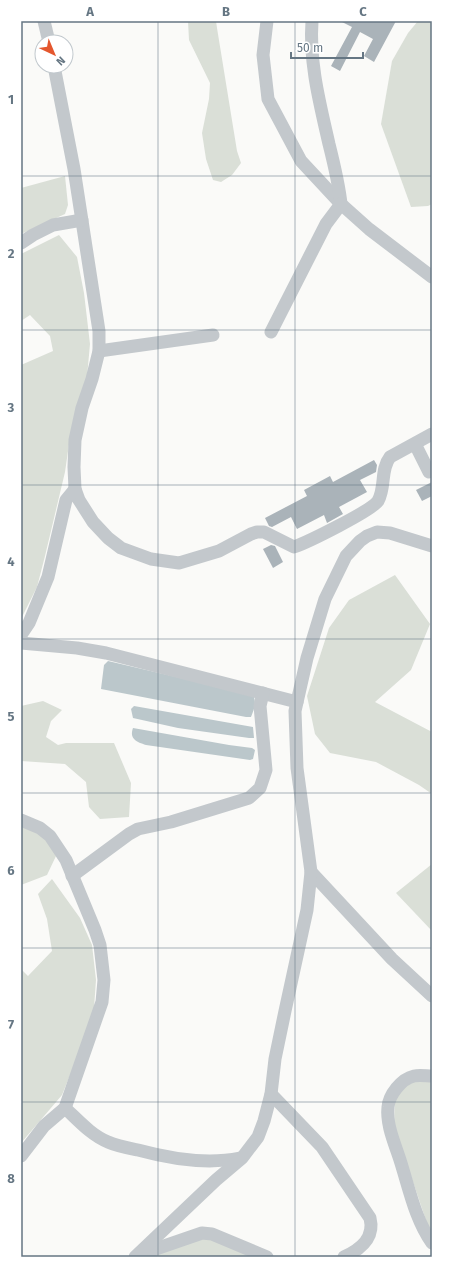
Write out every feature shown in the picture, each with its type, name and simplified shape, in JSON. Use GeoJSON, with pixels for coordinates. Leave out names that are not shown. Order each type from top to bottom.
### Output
{"type":"FeatureCollection","features":[{"type":"Feature","properties":{"kind":"street"},"geometry":{"type":"LineString","coordinates":[[44,21],[47,34]]}},
{"type":"Feature","properties":{"kind":"street"},"geometry":{"type":"LineString","coordinates":[[267,21],[263,56],[268,99],[301,161],[341,204],[369,229],[432,277]]}},
{"type":"Feature","properties":{"kind":"street"},"geometry":{"type":"LineString","coordinates":[[271,332],[326,224],[341,204],[340,188],[320,105],[311,40],[312,21]]}},
{"type":"Feature","properties":{"kind":"street"},"geometry":{"type":"LineString","coordinates":[[56,74],[74,169],[99,331],[99,351],[92,379],[82,408],[75,440],[75,489],[79,500],[93,522],[108,538],[121,548],[151,559],[179,563],[219,551],[246,536],[257,532],[264,532],[294,547],[365,511],[377,502],[383,486],[386,462],[390,457],[432,434]]}},
{"type":"Feature","properties":{"kind":"street"},"geometry":{"type":"LineString","coordinates":[[21,243],[53,225],[82,220]]}},
{"type":"Feature","properties":{"kind":"street"},"geometry":{"type":"LineString","coordinates":[[99,351],[213,335]]}},
{"type":"Feature","properties":{"kind":"street"},"geometry":{"type":"LineString","coordinates":[[415,444],[429,472]]}},
{"type":"Feature","properties":{"kind":"street"},"geometry":{"type":"LineString","coordinates":[[21,635],[29,623],[48,576],[66,500],[75,489]]}},
{"type":"Feature","properties":{"kind":"street"},"geometry":{"type":"LineString","coordinates":[[136,1256],[216,1180],[242,1158],[258,1137],[264,1121],[271,1094],[276,1059],[307,910],[311,872],[297,768],[295,711],[306,658],[325,599],[346,556],[360,541],[377,532],[390,532],[432,546]]}},
{"type":"Feature","properties":{"kind":"street"},"geometry":{"type":"LineString","coordinates":[[21,643],[77,648],[106,654],[297,702]]}},
{"type":"Feature","properties":{"kind":"street"},"geometry":{"type":"LineString","coordinates":[[72,876],[138,829],[171,822],[238,802],[249,798],[256,793],[264,780],[266,770],[260,706],[264,693]]}},
{"type":"Feature","properties":{"kind":"street"},"geometry":{"type":"LineString","coordinates":[[21,820],[40,828],[50,836],[66,860],[100,945],[104,980],[102,1002],[65,1108],[44,1126],[21,1156]]}},
{"type":"Feature","properties":{"kind":"street"},"geometry":{"type":"LineString","coordinates":[[311,872],[392,959],[432,996]]}},
{"type":"Feature","properties":{"kind":"street"},"geometry":{"type":"LineString","coordinates":[[432,1076],[413,1076],[402,1083],[390,1098],[387,1114],[414,1206],[432,1243]]}},
{"type":"Feature","properties":{"kind":"street"},"geometry":{"type":"LineString","coordinates":[[271,1094],[322,1147],[370,1218],[372,1225],[368,1239],[362,1246],[344,1257]]}},
{"type":"Feature","properties":{"kind":"street"},"geometry":{"type":"LineString","coordinates":[[65,1108],[94,1134],[108,1142],[181,1160],[225,1161],[242,1158]]}},
{"type":"Feature","properties":{"kind":"street"},"geometry":{"type":"LineString","coordinates":[[136,1256],[202,1233],[212,1234],[267,1257]]}},
{"type":"Feature","properties":{"kind":"shaded area"},"geometry":{"type":"Polygon","coordinates":[[[188,21],[216,21],[237,151],[241,163],[232,175],[221,182],[213,180],[206,159],[202,133],[209,99],[210,83],[189,40],[188,21]]]}},
{"type":"Feature","properties":{"kind":"shaded area"},"geometry":{"type":"Polygon","coordinates":[[[418,21],[432,21],[432,204],[428,206],[411,207],[381,124],[392,61],[408,33],[418,21]]]}},
{"type":"Feature","properties":{"kind":"shaded area"},"geometry":{"type":"Polygon","coordinates":[[[65,176],[68,205],[65,214],[21,234],[21,188],[65,176]]]}},
{"type":"Feature","properties":{"kind":"shaded area"},"geometry":{"type":"Polygon","coordinates":[[[59,235],[77,257],[84,293],[90,344],[87,377],[70,437],[65,472],[37,587],[21,619],[21,365],[53,351],[50,336],[30,315],[21,321],[21,254],[59,235]]]}},
{"type":"Feature","properties":{"kind":"shaded area"},"geometry":{"type":"Polygon","coordinates":[[[395,575],[430,624],[411,670],[375,702],[432,732],[432,794],[419,785],[376,762],[330,753],[315,734],[307,696],[329,628],[349,600],[395,575]]]}},
{"type":"Feature","properties":{"kind":"shaded area"},"geometry":{"type":"Polygon","coordinates":[[[108,661],[253,695],[255,703],[251,717],[101,689],[104,665],[108,661]]]}},
{"type":"Feature","properties":{"kind":"shaded area"},"geometry":{"type":"Polygon","coordinates":[[[43,701],[62,710],[51,721],[46,737],[58,745],[66,743],[114,743],[131,783],[129,817],[100,819],[89,807],[86,782],[65,764],[21,761],[21,706],[43,701]]]}},
{"type":"Feature","properties":{"kind":"shaded area"},"geometry":{"type":"Polygon","coordinates":[[[134,706],[253,727],[254,738],[178,728],[133,718],[131,709],[134,706]]]}},
{"type":"Feature","properties":{"kind":"shaded area"},"geometry":{"type":"Polygon","coordinates":[[[133,728],[252,748],[255,750],[253,759],[250,760],[146,745],[135,740],[132,735],[133,728]]]}},
{"type":"Feature","properties":{"kind":"shaded area"},"geometry":{"type":"Polygon","coordinates":[[[21,827],[39,833],[43,836],[56,856],[47,875],[21,885],[21,827]]]}},
{"type":"Feature","properties":{"kind":"shaded area"},"geometry":{"type":"Polygon","coordinates":[[[432,864],[432,931],[396,893],[432,864]]]}},
{"type":"Feature","properties":{"kind":"shaded area"},"geometry":{"type":"Polygon","coordinates":[[[52,879],[80,918],[92,945],[96,980],[94,1008],[78,1055],[62,1095],[21,1143],[21,969],[28,976],[52,951],[47,919],[38,894],[52,879]]]}},
{"type":"Feature","properties":{"kind":"shaded area"},"geometry":{"type":"Polygon","coordinates":[[[432,1080],[432,1236],[394,1126],[395,1096],[410,1082],[432,1080]]]}},
{"type":"Feature","properties":{"kind":"shaded area"},"geometry":{"type":"Polygon","coordinates":[[[207,1237],[256,1257],[146,1257],[207,1237]]]}},
{"type":"Feature","properties":{"kind":"building"},"geometry":{"type":"Polygon","coordinates":[[[340,21],[396,21],[374,62],[364,56],[373,39],[360,32],[340,71],[331,66],[352,27],[340,21]]]}},
{"type":"Feature","properties":{"kind":"building"},"geometry":{"type":"Polygon","coordinates":[[[374,460],[377,465],[376,472],[360,480],[367,492],[339,507],[343,514],[327,523],[324,515],[297,529],[291,517],[272,527],[269,526],[265,518],[307,496],[304,490],[330,476],[333,482],[374,460]]]}},
{"type":"Feature","properties":{"kind":"building"},"geometry":{"type":"Polygon","coordinates":[[[432,482],[432,496],[422,501],[416,490],[432,482]]]}},
{"type":"Feature","properties":{"kind":"building"},"geometry":{"type":"Polygon","coordinates":[[[271,545],[275,546],[283,562],[273,568],[263,549],[271,545]]]}}]}
